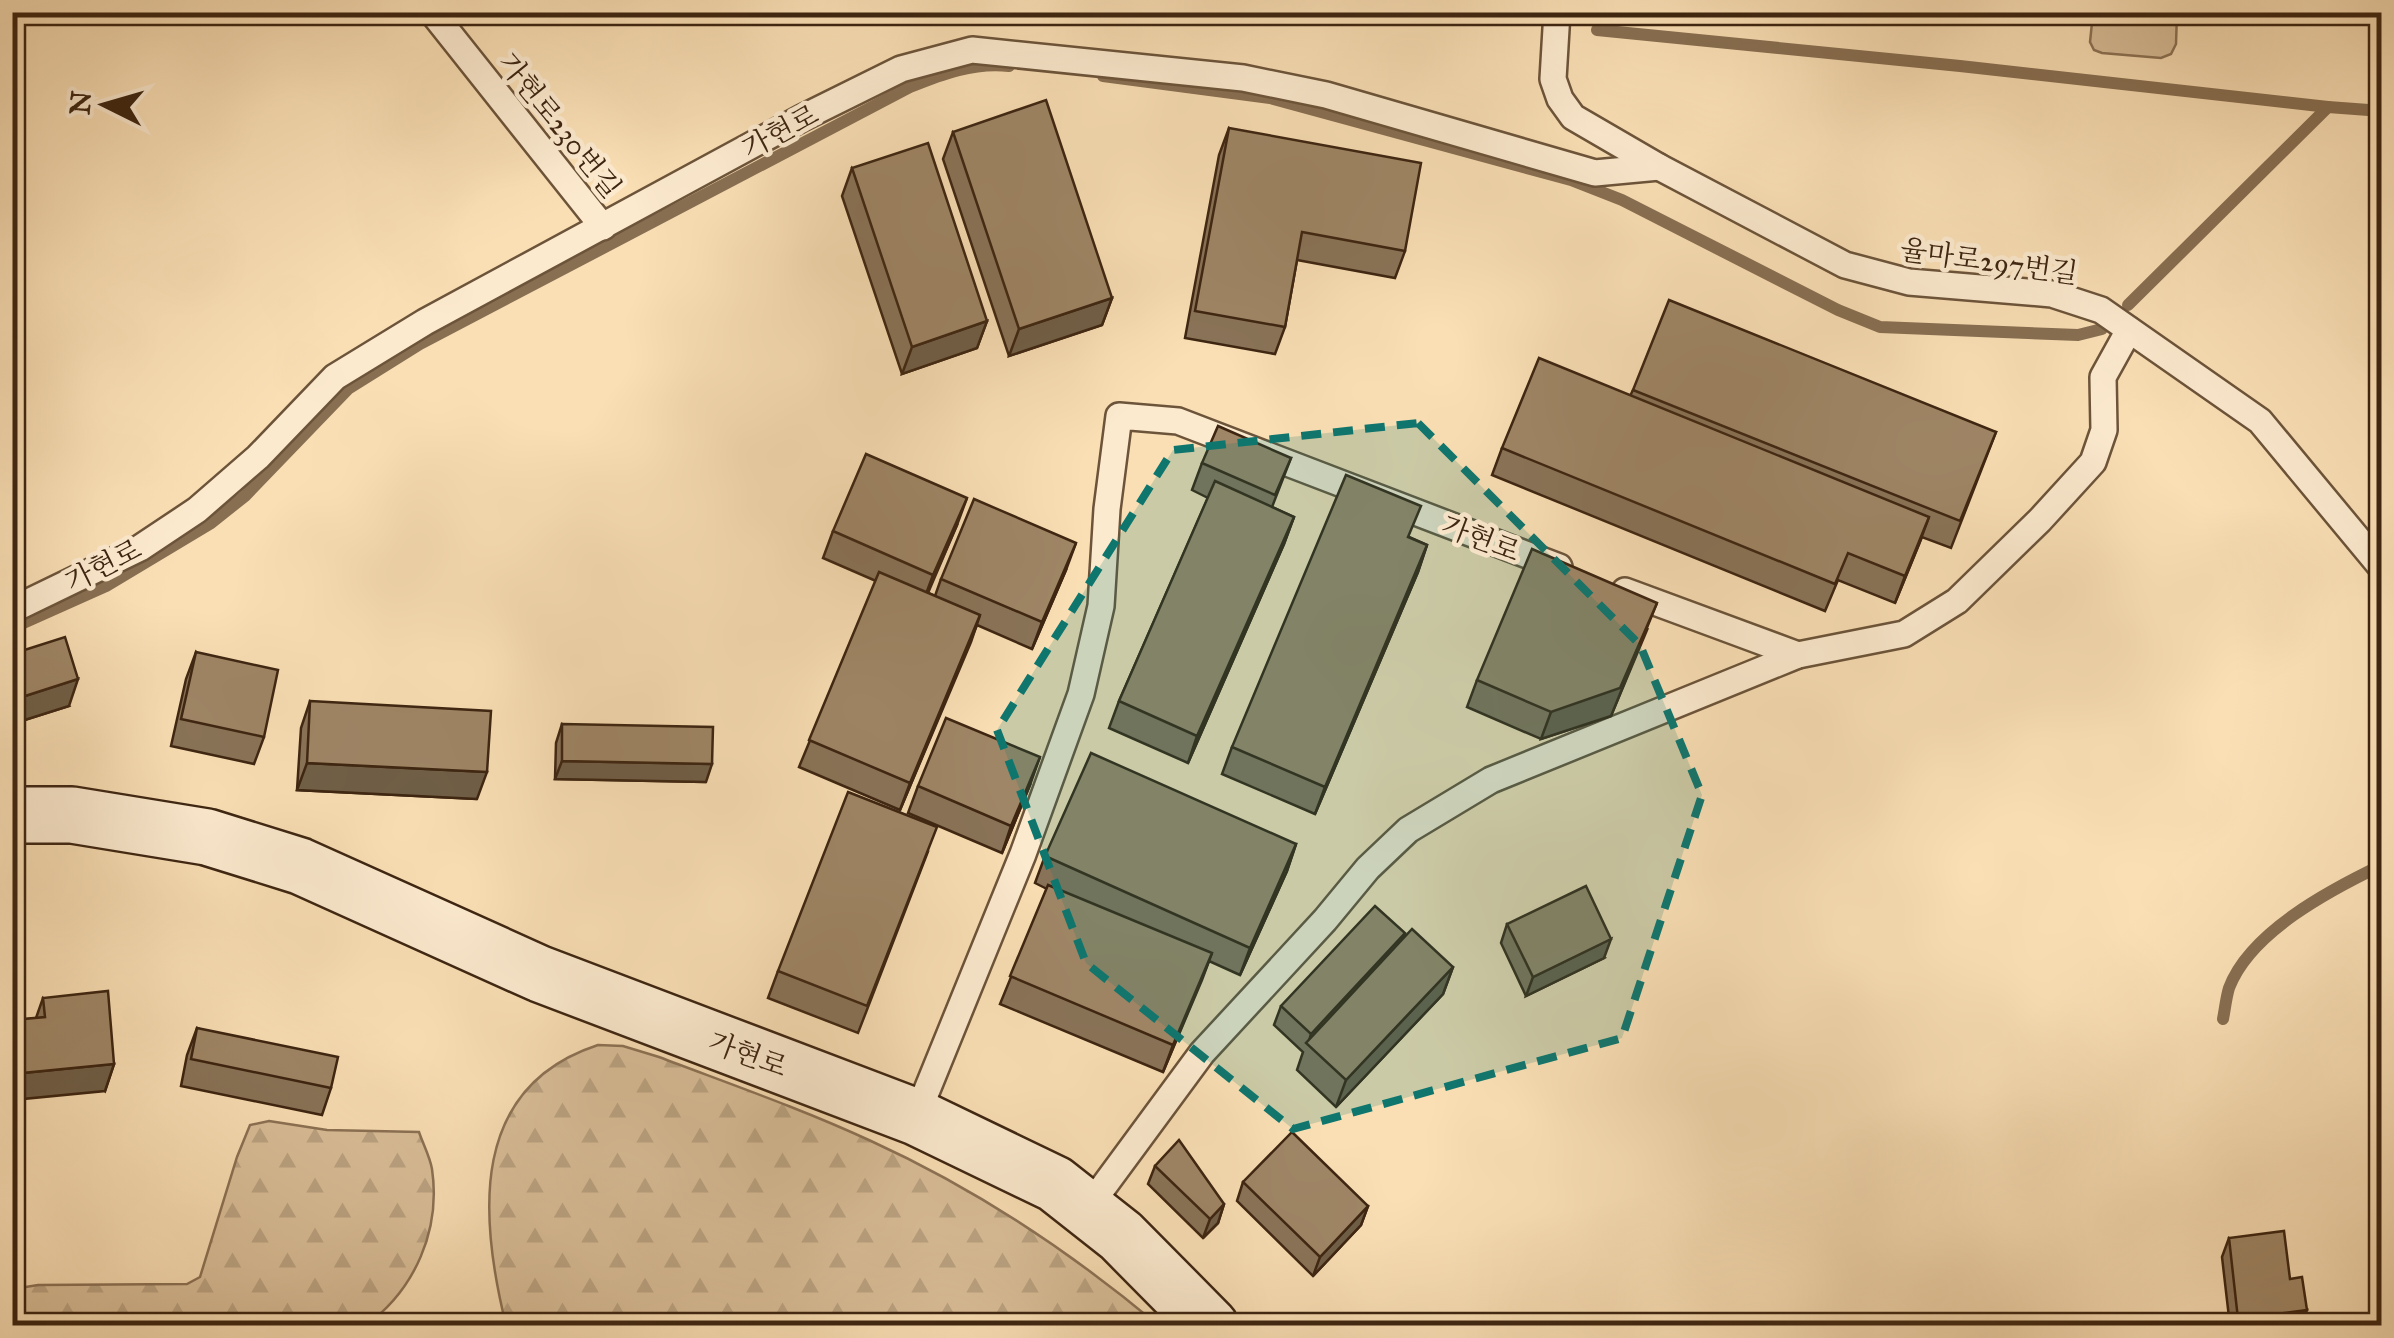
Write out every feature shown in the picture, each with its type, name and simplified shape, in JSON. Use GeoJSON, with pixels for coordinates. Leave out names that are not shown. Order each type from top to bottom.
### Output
{"type":"FeatureCollection","features":[{"type":"Feature","properties":{"kind":"street","name":"가현로"},"geometry":{"type":"LineString","coordinates":[[12,815],[72,815],[207,837],[300,866],[540,974],[916,1116],[1055,1184],[1121,1236],[1210,1326]]}},
{"type":"Feature","properties":{"kind":"lane","name":"가현로230번길"},"geometry":{"type":"LineString","coordinates":[[432,12],[603,227]]}},
{"type":"Feature","properties":{"kind":"lane","name":"율마로297번길"},"geometry":{"type":"LineString","coordinates":[[1558,12],[1553,79],[1560,99],[1573,117],[1845,265],[1909,282],[2052,294],[2101,310],[2260,422],[2382,568]]}},
{"type":"Feature","properties":{"kind":"lane","name":"가현로"},"geometry":{"type":"LineString","coordinates":[[12,610],[140,548],[197,510],[258,457],[336,377],[426,322],[901,68],[972,50],[1243,78],[1326,94],[1595,173],[1659,167]]}},
{"type":"Feature","properties":{"kind":"lane"},"geometry":{"type":"LineString","coordinates":[[1087,1209],[1202,1053],[1368,868],[1408,830],[1491,780],[1798,655],[1904,634],[1956,602],[2094,462],[2104,430],[2103,377],[2129,330]]}},
{"type":"Feature","properties":{"kind":"lane","name":"가현로"},"geometry":{"type":"LineString","coordinates":[[916,1116],[1022,854],[1081,694],[1101,606],[1107,509],[1119,416],[1178,421],[1798,655]]}},
{"type":"Feature","properties":{"kind":"highlighted area"},"geometry":{"type":"Polygon","coordinates":[[[1418,423],[1640,645],[1702,795],[1622,1038],[1293,1129],[1086,963],[997,730],[1173,450],[1418,423]]]}},
{"type":"Feature","properties":{"kind":"green space"},"geometry":{"type":"Polygon","coordinates":[[[2093,13],[2177,13],[2176,44],[2171,54],[2161,58],[2102,53],[2094,50],[2090,42],[2093,13]]]}},
{"type":"Feature","properties":{"kind":"green space"},"geometry":{"type":"Polygon","coordinates":[[[598,1045],[623,1046],[659,1057],[819,1118],[909,1159],[1021,1224],[1158,1325],[506,1325],[491,1241],[489,1200],[494,1160],[505,1123],[525,1091],[556,1065],[598,1045]]]}},
{"type":"Feature","properties":{"kind":"green space"},"geometry":{"type":"Polygon","coordinates":[[[269,1121],[327,1130],[419,1132],[432,1169],[434,1192],[428,1236],[411,1277],[365,1326],[13,1325],[13,1289],[38,1285],[187,1284],[200,1277],[250,1125],[269,1121]]]}},
{"type":"Feature","properties":{"kind":"building"},"geometry":{"type":"Polygon","coordinates":[[[1046,100],[1112,298],[1019,329],[953,132],[1046,100]]]}},
{"type":"Feature","properties":{"kind":"building"},"geometry":{"type":"Polygon","coordinates":[[[1229,128],[1421,163],[1405,251],[1302,232],[1285,327],[1195,311],[1229,128]]]}},
{"type":"Feature","properties":{"kind":"building"},"geometry":{"type":"Polygon","coordinates":[[[928,143],[987,321],[912,347],[852,168],[928,143]]]}},
{"type":"Feature","properties":{"kind":"building"},"geometry":{"type":"Polygon","coordinates":[[[1669,300],[1996,432],[1960,521],[1633,390],[1669,300]]]}},
{"type":"Feature","properties":{"kind":"building"},"geometry":{"type":"Polygon","coordinates":[[[1539,358],[1929,517],[1905,576],[1848,553],[1835,584],[1502,448],[1539,358]]]}},
{"type":"Feature","properties":{"kind":"building"},"geometry":{"type":"Polygon","coordinates":[[[1218,426],[1291,458],[1275,495],[1202,463],[1218,426]]]}},
{"type":"Feature","properties":{"kind":"building"},"geometry":{"type":"Polygon","coordinates":[[[866,454],[967,498],[933,575],[833,531],[866,454]]]}},
{"type":"Feature","properties":{"kind":"building"},"geometry":{"type":"Polygon","coordinates":[[[1346,475],[1421,506],[1408,537],[1427,545],[1325,787],[1232,747],[1346,475]]]}},
{"type":"Feature","properties":{"kind":"building"},"geometry":{"type":"Polygon","coordinates":[[[1215,481],[1294,517],[1197,736],[1119,701],[1215,481]]]}},
{"type":"Feature","properties":{"kind":"building"},"geometry":{"type":"Polygon","coordinates":[[[974,499],[1076,543],[1042,622],[941,579],[974,499]]]}},
{"type":"Feature","properties":{"kind":"building"},"geometry":{"type":"Polygon","coordinates":[[[1532,549],[1657,603],[1620,688],[1551,712],[1477,680],[1532,549]]]}},
{"type":"Feature","properties":{"kind":"building"},"geometry":{"type":"Polygon","coordinates":[[[879,572],[980,615],[910,783],[809,740],[879,572]]]}},
{"type":"Feature","properties":{"kind":"building"},"geometry":{"type":"Polygon","coordinates":[[[65,637],[78,679],[22,697],[12,654],[65,637]]]}},
{"type":"Feature","properties":{"kind":"building"},"geometry":{"type":"Polygon","coordinates":[[[196,652],[278,670],[264,737],[181,719],[196,652]]]}},
{"type":"Feature","properties":{"kind":"building"},"geometry":{"type":"Polygon","coordinates":[[[310,701],[491,711],[487,772],[307,763],[310,701]]]}},
{"type":"Feature","properties":{"kind":"building"},"geometry":{"type":"Polygon","coordinates":[[[946,718],[1040,757],[1011,826],[918,786],[946,718]]]}},
{"type":"Feature","properties":{"kind":"building"},"geometry":{"type":"Polygon","coordinates":[[[562,724],[713,727],[712,764],[562,761],[562,724]]]}},
{"type":"Feature","properties":{"kind":"building"},"geometry":{"type":"Polygon","coordinates":[[[1091,753],[1296,844],[1250,948],[1045,856],[1091,753]]]}},
{"type":"Feature","properties":{"kind":"building"},"geometry":{"type":"Polygon","coordinates":[[[848,792],[937,827],[867,1006],[778,971],[848,792]]]}},
{"type":"Feature","properties":{"kind":"building"},"geometry":{"type":"Polygon","coordinates":[[[1048,885],[1212,953],[1173,1045],[1010,976],[1048,885]]]}},
{"type":"Feature","properties":{"kind":"building"},"geometry":{"type":"Polygon","coordinates":[[[1586,886],[1611,939],[1533,977],[1507,924],[1586,886]]]}},
{"type":"Feature","properties":{"kind":"building"},"geometry":{"type":"Polygon","coordinates":[[[1375,906],[1405,933],[1311,1034],[1281,1006],[1375,906]]]}},
{"type":"Feature","properties":{"kind":"building"},"geometry":{"type":"Polygon","coordinates":[[[1412,929],[1453,967],[1346,1080],[1306,1043],[1412,929]]]}},
{"type":"Feature","properties":{"kind":"building"},"geometry":{"type":"Polygon","coordinates":[[[108,991],[114,1064],[12,1074],[12,1020],[45,1017],[43,998],[108,991]]]}},
{"type":"Feature","properties":{"kind":"building"},"geometry":{"type":"Polygon","coordinates":[[[197,1028],[338,1057],[331,1088],[191,1059],[197,1028]]]}},
{"type":"Feature","properties":{"kind":"building"},"geometry":{"type":"Polygon","coordinates":[[[1292,1132],[1368,1206],[1320,1257],[1243,1182],[1292,1132]]]}},
{"type":"Feature","properties":{"kind":"building"},"geometry":{"type":"Polygon","coordinates":[[[1179,1140],[1224,1204],[1210,1219],[1155,1166],[1179,1140]]]}},
{"type":"Feature","properties":{"kind":"building"},"geometry":{"type":"Polygon","coordinates":[[[2284,1231],[2290,1279],[2302,1277],[2307,1310],[2238,1319],[2229,1238],[2284,1231]]]}},
{"type":"Feature","properties":{"kind":"waterway"},"geometry":{"type":"LineString","coordinates":[[1597,30],[2328,107]]}},
{"type":"Feature","properties":{"kind":"waterway"},"geometry":{"type":"LineString","coordinates":[[12,628],[106,586],[211,523],[245,496],[348,389],[420,344],[910,87],[971,67],[1009,66]]}},
{"type":"Feature","properties":{"kind":"waterway"},"geometry":{"type":"LineString","coordinates":[[1103,76],[1270,98],[1571,180],[1622,200],[1838,310],[1880,327],[2078,335],[2102,329]]}},
{"type":"Feature","properties":{"kind":"waterway"},"geometry":{"type":"LineString","coordinates":[[2128,305],[2328,107],[2382,111]]}},
{"type":"Feature","properties":{"kind":"waterway"},"geometry":{"type":"LineString","coordinates":[[2223,1019],[2229,988],[2254,949],[2316,900],[2382,865]]}}]}
